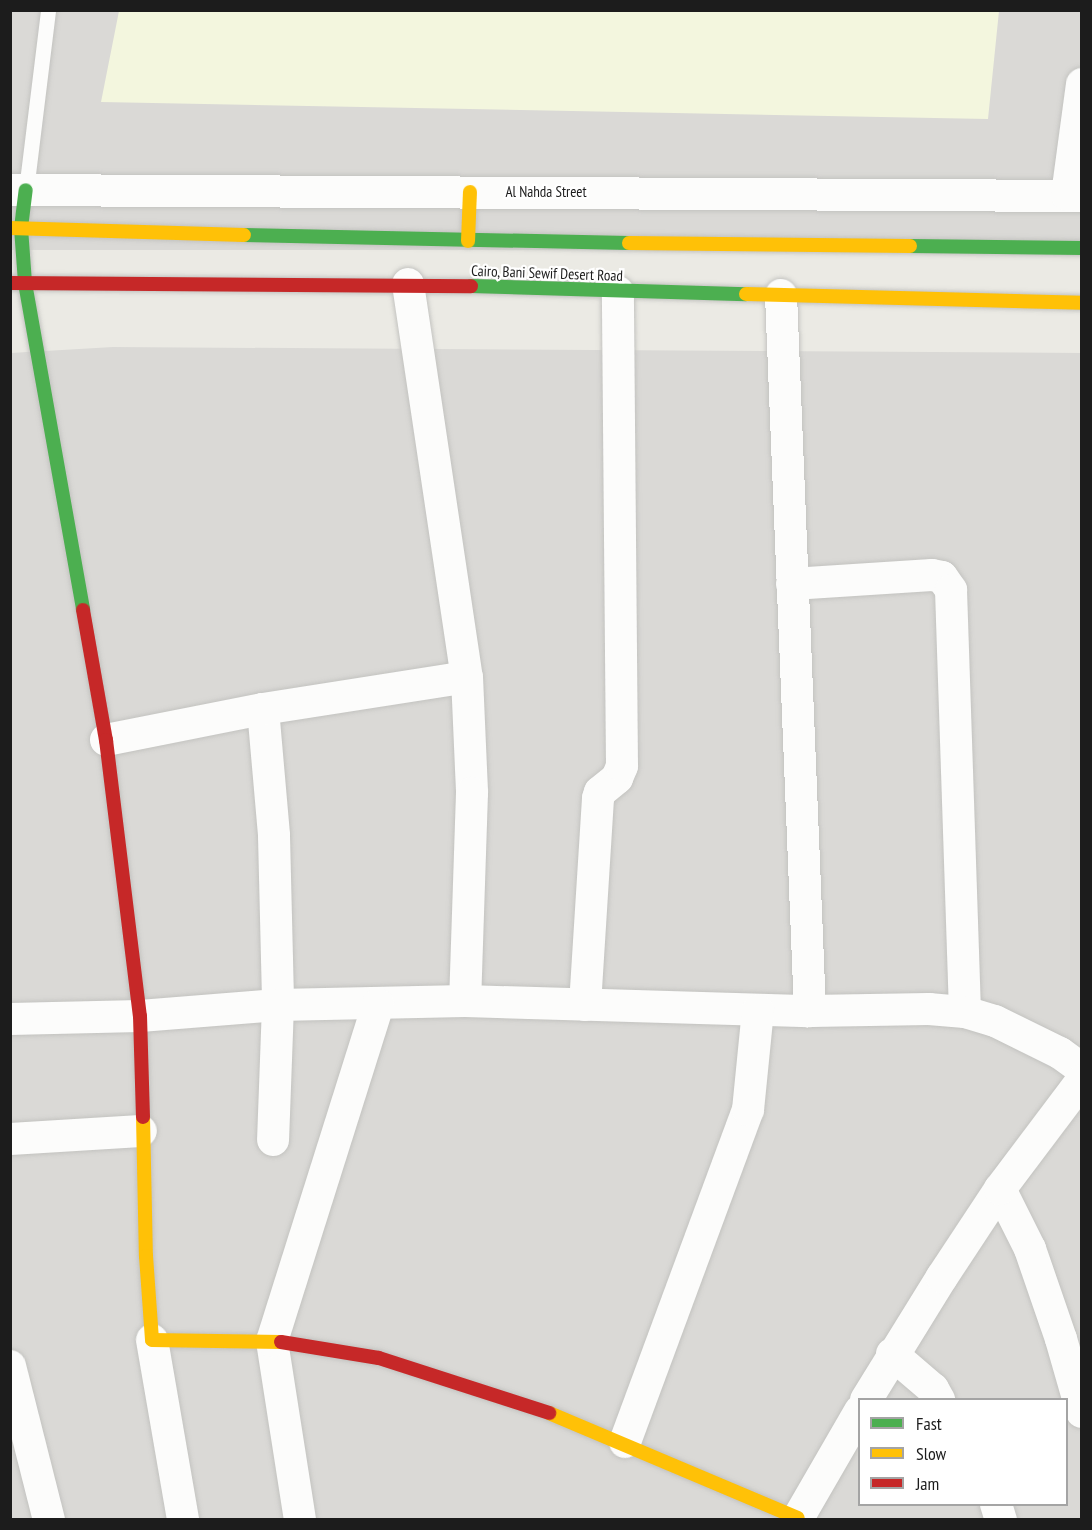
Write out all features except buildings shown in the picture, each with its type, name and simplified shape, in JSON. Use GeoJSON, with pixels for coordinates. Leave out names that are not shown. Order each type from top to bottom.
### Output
{"type":"FeatureCollection","features":[{"type":"Feature","properties":{"kind":"main road"},"geometry":{"type":"LineString","coordinates":[[18,190],[16,228],[106,740],[140,1016],[141,1131],[152,1340],[272,1341],[379,1358],[560,1417],[625,1442],[797,1519]]}},
{"type":"Feature","properties":{"kind":"main road"},"geometry":{"type":"LineString","coordinates":[[468,241],[470,192]]}},
{"type":"Feature","properties":{"kind":"main road","name":"Cairo, Bani Sewif Desert Road"},"geometry":{"type":"LineString","coordinates":[[16,228],[468,241],[1082,248]]}},
{"type":"Feature","properties":{"kind":"main road","name":"Cairo, Bani Sewif Desert Road"},"geometry":{"type":"LineString","coordinates":[[10,283],[408,284],[618,292],[1082,303]]}},
{"type":"Feature","properties":{"kind":"street"},"geometry":{"type":"LineString","coordinates":[[1074,196],[1082,84]]}},
{"type":"Feature","properties":{"kind":"street","name":"Al Nahda Street"},"geometry":{"type":"LineString","coordinates":[[18,190],[1074,196]]}},
{"type":"Feature","properties":{"kind":"street"},"geometry":{"type":"LineString","coordinates":[[408,284],[467,676],[472,793],[465,1001]]}},
{"type":"Feature","properties":{"kind":"street"},"geometry":{"type":"LineString","coordinates":[[585,1005],[598,798],[600,792],[617,778],[622,766],[618,292]]}},
{"type":"Feature","properties":{"kind":"street"},"geometry":{"type":"LineString","coordinates":[[781,295],[810,1011]]}},
{"type":"Feature","properties":{"kind":"street"},"geometry":{"type":"LineString","coordinates":[[792,584],[932,575],[942,577],[951,590],[965,1012]]}},
{"type":"Feature","properties":{"kind":"street"},"geometry":{"type":"LineString","coordinates":[[106,740],[263,709],[467,676]]}},
{"type":"Feature","properties":{"kind":"street"},"geometry":{"type":"LineString","coordinates":[[263,709],[274,836],[278,1005],[273,1140]]}},
{"type":"Feature","properties":{"kind":"street"},"geometry":{"type":"LineString","coordinates":[[10,1019],[140,1016],[278,1005],[465,1001],[810,1011],[929,1008],[965,1012],[995,1021],[1030,1037],[1082,1069]]}},
{"type":"Feature","properties":{"kind":"street"},"geometry":{"type":"LineString","coordinates":[[300,1520],[272,1341],[378,1004]]}},
{"type":"Feature","properties":{"kind":"street"},"geometry":{"type":"LineString","coordinates":[[625,1442],[748,1110],[758,1010]]}},
{"type":"Feature","properties":{"kind":"street"},"geometry":{"type":"LineString","coordinates":[[867,1398],[892,1354],[1000,1190],[1082,1080]]}},
{"type":"Feature","properties":{"kind":"street"},"geometry":{"type":"LineString","coordinates":[[10,1139],[141,1131]]}},
{"type":"Feature","properties":{"kind":"street"},"geometry":{"type":"LineString","coordinates":[[1000,1190],[1030,1250],[1061,1339],[1082,1412]]}},
{"type":"Feature","properties":{"kind":"street"},"geometry":{"type":"LineString","coordinates":[[152,1340],[183,1520]]}},
{"type":"Feature","properties":{"kind":"street"},"geometry":{"type":"LineString","coordinates":[[892,1354],[933,1389],[938,1398]]}},
{"type":"Feature","properties":{"kind":"street"},"geometry":{"type":"LineString","coordinates":[[10,1366],[49,1520]]}},
{"type":"Feature","properties":{"kind":"street"},"geometry":{"type":"LineString","coordinates":[[797,1519],[858,1414]]}},
{"type":"Feature","properties":{"kind":"lane"},"geometry":{"type":"LineString","coordinates":[[18,190],[48,10]]}},
{"type":"Feature","properties":{"kind":"shaded area"},"geometry":{"type":"Polygon","coordinates":[[[119,10],[999,11],[988,119],[101,102],[119,10]]]}},
{"type":"Feature","properties":{"kind":"shaded area"},"geometry":{"type":"Polygon","coordinates":[[[10,11],[1081,11],[1081,250],[10,250],[10,11]]]}},
{"type":"Feature","properties":{"kind":"shaded area"},"geometry":{"type":"Polygon","coordinates":[[[113,347],[1081,353],[1081,1519],[11,1520],[11,353],[113,347]]]}},
{"type":"Feature","properties":{"kind":"traffic: fast"},"geometry":{"type":"LineString","coordinates":[[21,228],[26,190]]}},
{"type":"Feature","properties":{"kind":"traffic: fast"},"geometry":{"type":"LineString","coordinates":[[21,228],[25,283],[83,610]]}},
{"type":"Feature","properties":{"kind":"traffic: fast"},"geometry":{"type":"LineString","coordinates":[[244,235],[629,243]]}},
{"type":"Feature","properties":{"kind":"traffic: fast"},"geometry":{"type":"LineString","coordinates":[[910,246],[1082,248]]}},
{"type":"Feature","properties":{"kind":"traffic: fast"},"geometry":{"type":"LineString","coordinates":[[471,286],[746,294]]}},
{"type":"Feature","properties":{"kind":"traffic: slow"},"geometry":{"type":"LineString","coordinates":[[468,241],[470,192]]}},
{"type":"Feature","properties":{"kind":"traffic: slow"},"geometry":{"type":"LineString","coordinates":[[10,228],[244,235]]}},
{"type":"Feature","properties":{"kind":"traffic: slow"},"geometry":{"type":"LineString","coordinates":[[629,243],[910,246]]}},
{"type":"Feature","properties":{"kind":"traffic: slow"},"geometry":{"type":"LineString","coordinates":[[746,294],[1082,303]]}},
{"type":"Feature","properties":{"kind":"traffic: slow"},"geometry":{"type":"LineString","coordinates":[[143,1117],[146,1256],[152,1340],[281,1342]]}},
{"type":"Feature","properties":{"kind":"traffic: slow"},"geometry":{"type":"LineString","coordinates":[[549,1413],[798,1518]]}},
{"type":"Feature","properties":{"kind":"traffic: jam"},"geometry":{"type":"LineString","coordinates":[[10,283],[471,286]]}},
{"type":"Feature","properties":{"kind":"traffic: jam"},"geometry":{"type":"LineString","coordinates":[[83,610],[106,740],[140,1016],[143,1117]]}},
{"type":"Feature","properties":{"kind":"traffic: jam"},"geometry":{"type":"LineString","coordinates":[[281,1342],[379,1358],[549,1413]]}}]}
